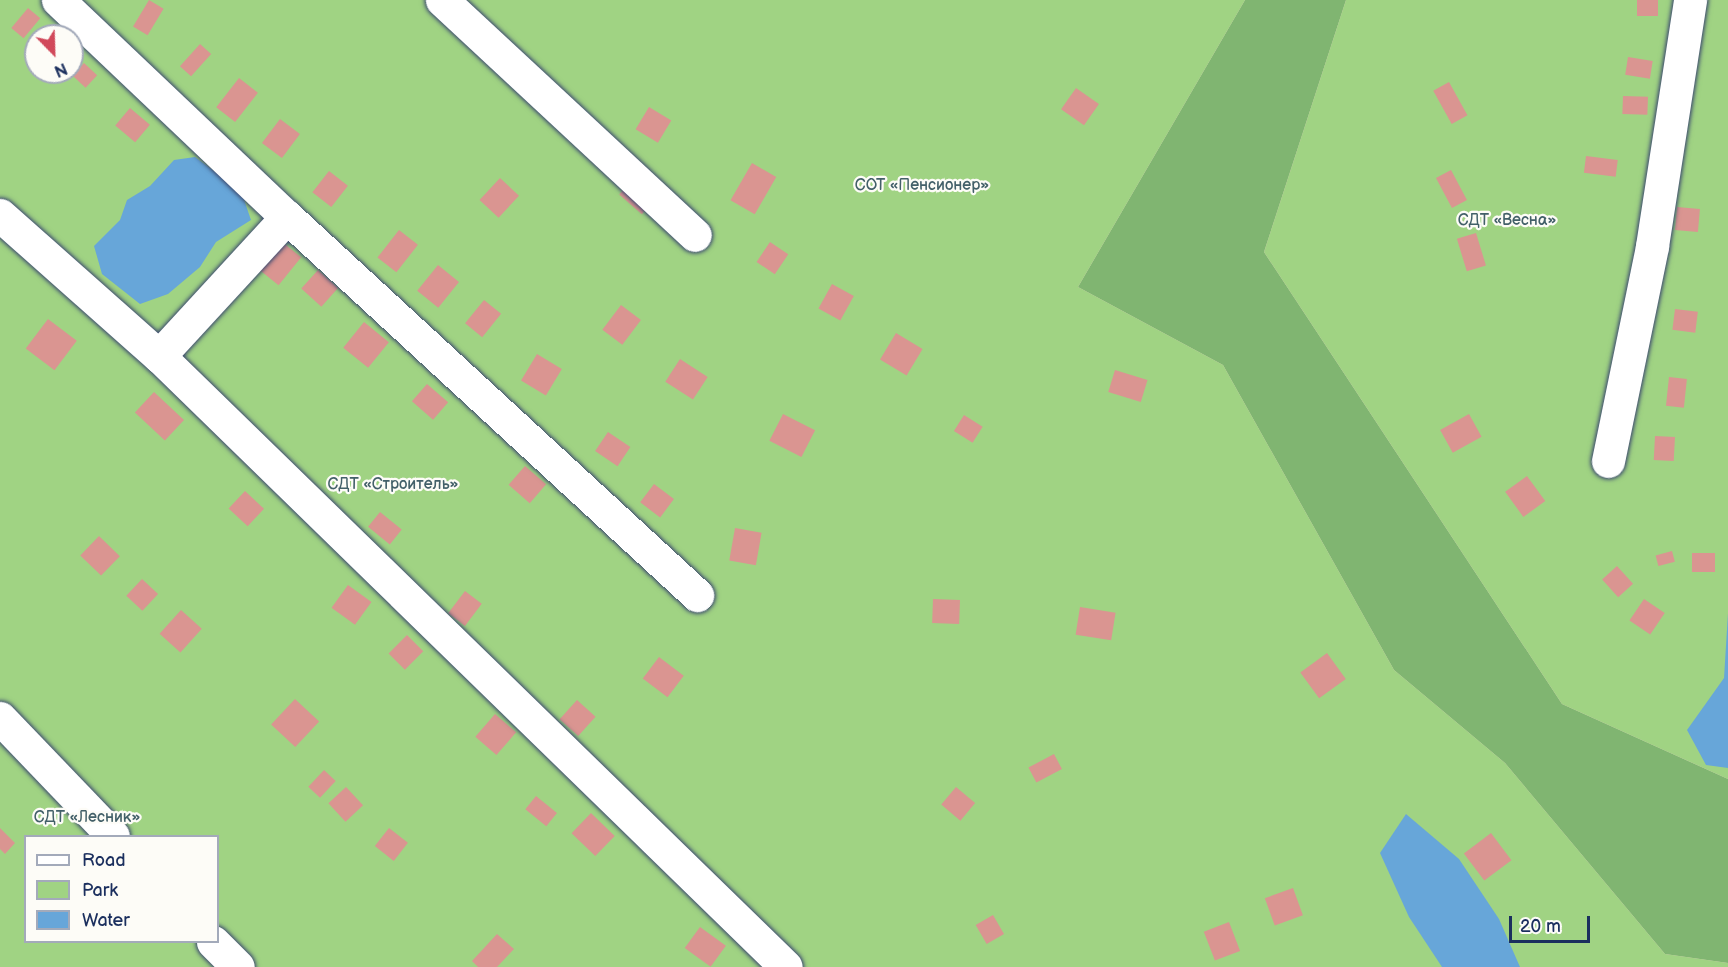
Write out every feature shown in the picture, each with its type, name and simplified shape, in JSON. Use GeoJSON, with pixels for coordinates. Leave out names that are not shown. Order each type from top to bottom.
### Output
{"type":"FeatureCollection","features":[{"type":"Feature","properties":{"kind":"street"},"geometry":{"type":"LineString","coordinates":[[58,0],[287,218],[697,595]]}},
{"type":"Feature","properties":{"kind":"street"},"geometry":{"type":"LineString","coordinates":[[442,0],[695,235]]}},
{"type":"Feature","properties":{"kind":"street"},"geometry":{"type":"LineString","coordinates":[[1608,461],[1652,246],[1690,0]]}},
{"type":"Feature","properties":{"kind":"street"},"geometry":{"type":"LineString","coordinates":[[0,215],[159,356],[786,967]]}},
{"type":"Feature","properties":{"kind":"street"},"geometry":{"type":"LineString","coordinates":[[159,356],[287,218]]}},
{"type":"Feature","properties":{"kind":"street"},"geometry":{"type":"LineString","coordinates":[[0,718],[111,835]]}},
{"type":"Feature","properties":{"kind":"street"},"geometry":{"type":"LineString","coordinates":[[214,943],[238,967]]}},
{"type":"Feature","properties":{"kind":"green space","name":"СДТ «Строитель»"},"geometry":{"type":"Polygon","coordinates":[[[0,0],[1245,0],[1078,287],[1223,365],[1394,670],[1505,763],[1665,954],[1728,963],[1728,967],[0,967],[0,0]]]}},
{"type":"Feature","properties":{"kind":"green space"},"geometry":{"type":"Polygon","coordinates":[[[1245,0],[1346,0],[1264,252],[1562,704],[1728,779],[1728,963],[1665,954],[1505,763],[1394,670],[1223,365],[1078,287],[1245,0]]]}},
{"type":"Feature","properties":{"kind":"green space","name":"СДТ «Весна»"},"geometry":{"type":"Polygon","coordinates":[[[1346,0],[1728,0],[1728,779],[1562,704],[1264,252],[1346,0]]]}},
{"type":"Feature","properties":{"kind":"water"},"geometry":{"type":"Polygon","coordinates":[[[195,157],[241,191],[251,220],[216,242],[200,267],[168,294],[140,304],[102,274],[94,246],[120,220],[127,200],[150,186],[174,160],[195,157]]]}},
{"type":"Feature","properties":{"kind":"water"},"geometry":{"type":"Polygon","coordinates":[[[1728,613],[1728,768],[1706,765],[1687,730],[1724,678],[1728,613]]]}},
{"type":"Feature","properties":{"kind":"water"},"geometry":{"type":"Polygon","coordinates":[[[1406,814],[1459,859],[1499,919],[1520,967],[1442,967],[1409,917],[1380,853],[1406,814]]]}},
{"type":"Feature","properties":{"kind":"building"},"geometry":{"type":"Polygon","coordinates":[[[149,0],[164,9],[148,35],[133,27],[149,0]]]}},
{"type":"Feature","properties":{"kind":"building"},"geometry":{"type":"Polygon","coordinates":[[[1637,0],[1658,0],[1658,16],[1637,16],[1637,0]]]}},
{"type":"Feature","properties":{"kind":"building"},"geometry":{"type":"Polygon","coordinates":[[[28,8],[40,18],[35,24],[24,24],[24,38],[11,28],[28,8]]]}},
{"type":"Feature","properties":{"kind":"building"},"geometry":{"type":"Polygon","coordinates":[[[200,44],[211,54],[191,76],[180,66],[200,44]]]}},
{"type":"Feature","properties":{"kind":"building"},"geometry":{"type":"Polygon","coordinates":[[[1628,57],[1653,61],[1650,79],[1625,75],[1628,57]]]}},
{"type":"Feature","properties":{"kind":"building"},"geometry":{"type":"Polygon","coordinates":[[[84,63],[97,75],[86,88],[82,84],[84,84],[84,63]]]}},
{"type":"Feature","properties":{"kind":"building"},"geometry":{"type":"Polygon","coordinates":[[[239,78],[258,93],[235,122],[216,107],[239,78]]]}},
{"type":"Feature","properties":{"kind":"building"},"geometry":{"type":"Polygon","coordinates":[[[1449,82],[1467,115],[1452,124],[1433,91],[1449,82]]]}},
{"type":"Feature","properties":{"kind":"building"},"geometry":{"type":"Polygon","coordinates":[[[1076,88],[1099,104],[1084,125],[1061,109],[1076,88]]]}},
{"type":"Feature","properties":{"kind":"building"},"geometry":{"type":"Polygon","coordinates":[[[1623,96],[1648,97],[1647,115],[1622,114],[1623,96]]]}},
{"type":"Feature","properties":{"kind":"building"},"geometry":{"type":"Polygon","coordinates":[[[649,107],[671,120],[658,143],[636,129],[649,107]]]}},
{"type":"Feature","properties":{"kind":"building"},"geometry":{"type":"Polygon","coordinates":[[[130,108],[150,125],[135,142],[115,126],[130,108]]]}},
{"type":"Feature","properties":{"kind":"building"},"geometry":{"type":"Polygon","coordinates":[[[280,119],[300,134],[282,158],[262,143],[280,119]]]}},
{"type":"Feature","properties":{"kind":"building"},"geometry":{"type":"Polygon","coordinates":[[[1586,156],[1618,160],[1616,177],[1584,173],[1586,156]]]}},
{"type":"Feature","properties":{"kind":"building"},"geometry":{"type":"Polygon","coordinates":[[[752,163],[776,177],[755,214],[730,200],[752,163]]]}},
{"type":"Feature","properties":{"kind":"building"},"geometry":{"type":"Polygon","coordinates":[[[1451,170],[1467,200],[1452,208],[1436,178],[1451,170]]]}},
{"type":"Feature","properties":{"kind":"building"},"geometry":{"type":"Polygon","coordinates":[[[329,171],[348,186],[331,207],[312,192],[329,171]]]}},
{"type":"Feature","properties":{"kind":"building"},"geometry":{"type":"Polygon","coordinates":[[[500,178],[519,196],[499,218],[480,200],[500,178]]]}},
{"type":"Feature","properties":{"kind":"building"},"geometry":{"type":"Polygon","coordinates":[[[631,181],[654,201],[642,214],[619,195],[631,181]]]}},
{"type":"Feature","properties":{"kind":"building"},"geometry":{"type":"Polygon","coordinates":[[[1677,207],[1700,209],[1698,232],[1675,230],[1677,207]]]}},
{"type":"Feature","properties":{"kind":"building"},"geometry":{"type":"Polygon","coordinates":[[[399,230],[418,245],[396,272],[377,258],[399,230]]]}},
{"type":"Feature","properties":{"kind":"building"},"geometry":{"type":"Polygon","coordinates":[[[1476,233],[1486,266],[1467,271],[1457,239],[1476,233]]]}},
{"type":"Feature","properties":{"kind":"building"},"geometry":{"type":"Polygon","coordinates":[[[281,241],[301,257],[279,285],[258,269],[281,241]]]}},
{"type":"Feature","properties":{"kind":"building"},"geometry":{"type":"Polygon","coordinates":[[[770,242],[788,254],[775,274],[757,262],[770,242]]]}},
{"type":"Feature","properties":{"kind":"building"},"geometry":{"type":"Polygon","coordinates":[[[438,265],[459,282],[438,308],[417,291],[438,265]]]}},
{"type":"Feature","properties":{"kind":"building"},"geometry":{"type":"Polygon","coordinates":[[[318,270],[338,288],[321,307],[301,289],[318,270]]]}},
{"type":"Feature","properties":{"kind":"building"},"geometry":{"type":"Polygon","coordinates":[[[832,284],[854,296],[840,321],[818,308],[832,284]]]}},
{"type":"Feature","properties":{"kind":"building"},"geometry":{"type":"Polygon","coordinates":[[[484,300],[501,314],[482,337],[465,323],[484,300]]]}},
{"type":"Feature","properties":{"kind":"building"},"geometry":{"type":"Polygon","coordinates":[[[621,305],[641,320],[622,345],[602,330],[621,305]]]}},
{"type":"Feature","properties":{"kind":"building"},"geometry":{"type":"Polygon","coordinates":[[[1675,309],[1698,312],[1695,333],[1672,330],[1675,309]]]}},
{"type":"Feature","properties":{"kind":"building"},"geometry":{"type":"Polygon","coordinates":[[[48,319],[77,341],[54,370],[26,349],[48,319]]]}},
{"type":"Feature","properties":{"kind":"building"},"geometry":{"type":"Polygon","coordinates":[[[364,322],[389,342],[368,368],[343,348],[364,322]]]}},
{"type":"Feature","properties":{"kind":"building"},"geometry":{"type":"Polygon","coordinates":[[[896,333],[923,349],[907,376],[880,360],[896,333]]]}},
{"type":"Feature","properties":{"kind":"building"},"geometry":{"type":"Polygon","coordinates":[[[537,354],[562,369],[546,396],[521,381],[537,354]]]}},
{"type":"Feature","properties":{"kind":"building"},"geometry":{"type":"Polygon","coordinates":[[[680,359],[708,377],[693,400],[665,382],[680,359]]]}},
{"type":"Feature","properties":{"kind":"building"},"geometry":{"type":"Polygon","coordinates":[[[1115,370],[1148,380],[1141,402],[1108,392],[1115,370]]]}},
{"type":"Feature","properties":{"kind":"building"},"geometry":{"type":"Polygon","coordinates":[[[1669,377],[1687,379],[1684,408],[1666,406],[1669,377]]]}},
{"type":"Feature","properties":{"kind":"building"},"geometry":{"type":"Polygon","coordinates":[[[427,384],[448,402],[433,420],[412,401],[427,384]]]}},
{"type":"Feature","properties":{"kind":"building"},"geometry":{"type":"Polygon","coordinates":[[[154,392],[184,420],[165,440],[135,412],[154,392]]]}},
{"type":"Feature","properties":{"kind":"building"},"geometry":{"type":"Polygon","coordinates":[[[783,414],[815,430],[801,457],[769,441],[783,414]]]}},
{"type":"Feature","properties":{"kind":"building"},"geometry":{"type":"Polygon","coordinates":[[[1469,414],[1482,437],[1453,453],[1440,430],[1469,414]]]}},
{"type":"Feature","properties":{"kind":"building"},"geometry":{"type":"Polygon","coordinates":[[[964,415],[983,427],[973,443],[954,431],[964,415]]]}},
{"type":"Feature","properties":{"kind":"building"},"geometry":{"type":"Polygon","coordinates":[[[608,432],[630,447],[618,466],[595,451],[608,432]]]}},
{"type":"Feature","properties":{"kind":"building"},"geometry":{"type":"Polygon","coordinates":[[[1655,436],[1675,437],[1674,461],[1654,460],[1655,436]]]}},
{"type":"Feature","properties":{"kind":"building"},"geometry":{"type":"Polygon","coordinates":[[[525,466],[546,484],[530,503],[509,485],[525,466]]]}},
{"type":"Feature","properties":{"kind":"building"},"geometry":{"type":"Polygon","coordinates":[[[1527,476],[1545,501],[1523,517],[1505,492],[1527,476]]]}},
{"type":"Feature","properties":{"kind":"building"},"geometry":{"type":"Polygon","coordinates":[[[654,484],[674,499],[660,517],[640,502],[654,484]]]}},
{"type":"Feature","properties":{"kind":"building"},"geometry":{"type":"Polygon","coordinates":[[[245,491],[264,509],[248,526],[229,509],[245,491]]]}},
{"type":"Feature","properties":{"kind":"building"},"geometry":{"type":"Polygon","coordinates":[[[380,512],[402,530],[390,544],[368,527],[380,512]]]}},
{"type":"Feature","properties":{"kind":"building"},"geometry":{"type":"Polygon","coordinates":[[[735,528],[762,533],[756,565],[729,560],[735,528]]]}},
{"type":"Feature","properties":{"kind":"building"},"geometry":{"type":"Polygon","coordinates":[[[99,536],[120,556],[101,576],[80,555],[99,536]]]}},
{"type":"Feature","properties":{"kind":"building"},"geometry":{"type":"Polygon","coordinates":[[[1672,551],[1675,562],[1658,566],[1656,555],[1672,551]]]}},
{"type":"Feature","properties":{"kind":"building"},"geometry":{"type":"Polygon","coordinates":[[[1692,553],[1715,553],[1715,572],[1692,572],[1692,553]]]}},
{"type":"Feature","properties":{"kind":"building"},"geometry":{"type":"Polygon","coordinates":[[[1617,566],[1633,584],[1618,597],[1602,579],[1617,566]]]}},
{"type":"Feature","properties":{"kind":"building"},"geometry":{"type":"Polygon","coordinates":[[[142,579],[158,594],[142,611],[126,596],[142,579]]]}},
{"type":"Feature","properties":{"kind":"building"},"geometry":{"type":"Polygon","coordinates":[[[348,585],[371,602],[355,625],[332,608],[348,585]]]}},
{"type":"Feature","properties":{"kind":"building"},"geometry":{"type":"Polygon","coordinates":[[[465,591],[482,604],[465,626],[448,613],[465,591]]]}},
{"type":"Feature","properties":{"kind":"building"},"geometry":{"type":"Polygon","coordinates":[[[933,599],[960,600],[959,624],[932,623],[933,599]]]}},
{"type":"Feature","properties":{"kind":"building"},"geometry":{"type":"Polygon","coordinates":[[[1644,599],[1665,613],[1650,635],[1629,621],[1644,599]]]}},
{"type":"Feature","properties":{"kind":"building"},"geometry":{"type":"Polygon","coordinates":[[[1080,607],[1116,613],[1111,640],[1076,635],[1080,607]]]}},
{"type":"Feature","properties":{"kind":"building"},"geometry":{"type":"Polygon","coordinates":[[[181,610],[202,629],[180,653],[160,634],[181,610]]]}},
{"type":"Feature","properties":{"kind":"building"},"geometry":{"type":"Polygon","coordinates":[[[407,635],[423,651],[405,670],[389,653],[407,635]]]}},
{"type":"Feature","properties":{"kind":"building"},"geometry":{"type":"Polygon","coordinates":[[[1327,653],[1346,679],[1319,698],[1300,672],[1327,653]]]}},
{"type":"Feature","properties":{"kind":"building"},"geometry":{"type":"Polygon","coordinates":[[[659,657],[684,676],[668,697],[643,679],[659,657]]]}},
{"type":"Feature","properties":{"kind":"building"},"geometry":{"type":"Polygon","coordinates":[[[295,699],[319,722],[295,747],[271,725],[295,699]]]}},
{"type":"Feature","properties":{"kind":"building"},"geometry":{"type":"Polygon","coordinates":[[[577,700],[596,717],[578,736],[560,719],[577,700]]]}},
{"type":"Feature","properties":{"kind":"building"},"geometry":{"type":"Polygon","coordinates":[[[495,714],[516,732],[496,755],[475,737],[495,714]]]}},
{"type":"Feature","properties":{"kind":"building"},"geometry":{"type":"Polygon","coordinates":[[[1054,754],[1062,769],[1036,783],[1028,768],[1054,754]]]}},
{"type":"Feature","properties":{"kind":"building"},"geometry":{"type":"Polygon","coordinates":[[[324,770],[336,781],[320,798],[308,787],[324,770]]]}},
{"type":"Feature","properties":{"kind":"building"},"geometry":{"type":"Polygon","coordinates":[[[346,787],[363,805],[345,822],[328,803],[346,787]]]}},
{"type":"Feature","properties":{"kind":"building"},"geometry":{"type":"Polygon","coordinates":[[[956,787],[975,803],[960,821],[941,805],[956,787]]]}},
{"type":"Feature","properties":{"kind":"building"},"geometry":{"type":"Polygon","coordinates":[[[536,796],[557,813],[546,826],[525,809],[536,796]]]}},
{"type":"Feature","properties":{"kind":"building"},"geometry":{"type":"Polygon","coordinates":[[[591,813],[615,836],[595,856],[572,833],[591,813]]]}},
{"type":"Feature","properties":{"kind":"building"},"geometry":{"type":"Polygon","coordinates":[[[0,828],[15,843],[5,854],[0,849],[0,828]]]}},
{"type":"Feature","properties":{"kind":"building"},"geometry":{"type":"Polygon","coordinates":[[[389,828],[408,843],[394,861],[375,846],[389,828]]]}},
{"type":"Feature","properties":{"kind":"building"},"geometry":{"type":"Polygon","coordinates":[[[1491,833],[1511,860],[1484,881],[1464,853],[1491,833]]]}},
{"type":"Feature","properties":{"kind":"building"},"geometry":{"type":"Polygon","coordinates":[[[1293,888],[1303,915],[1275,926],[1265,898],[1293,888]]]}},
{"type":"Feature","properties":{"kind":"building"},"geometry":{"type":"Polygon","coordinates":[[[993,915],[1004,934],[987,944],[976,925],[993,915]]]}},
{"type":"Feature","properties":{"kind":"building"},"geometry":{"type":"Polygon","coordinates":[[[1229,922],[1240,951],[1215,961],[1204,932],[1229,922]]]}},
{"type":"Feature","properties":{"kind":"building"},"geometry":{"type":"Polygon","coordinates":[[[700,927],[726,946],[711,967],[685,948],[700,927]]]}},
{"type":"Feature","properties":{"kind":"building"},"geometry":{"type":"Polygon","coordinates":[[[497,934],[514,949],[497,967],[478,967],[472,961],[497,934]]]}},
{"type":"Feature","properties":{"kind":"park label","name":"СОТ «Пенсионер»"},"geometry":{"type":"Point","coordinates":[922,186]}},
{"type":"Feature","properties":{"kind":"park label","name":"СДТ «Лесник»"},"geometry":{"type":"Point","coordinates":[87,818]}}]}
